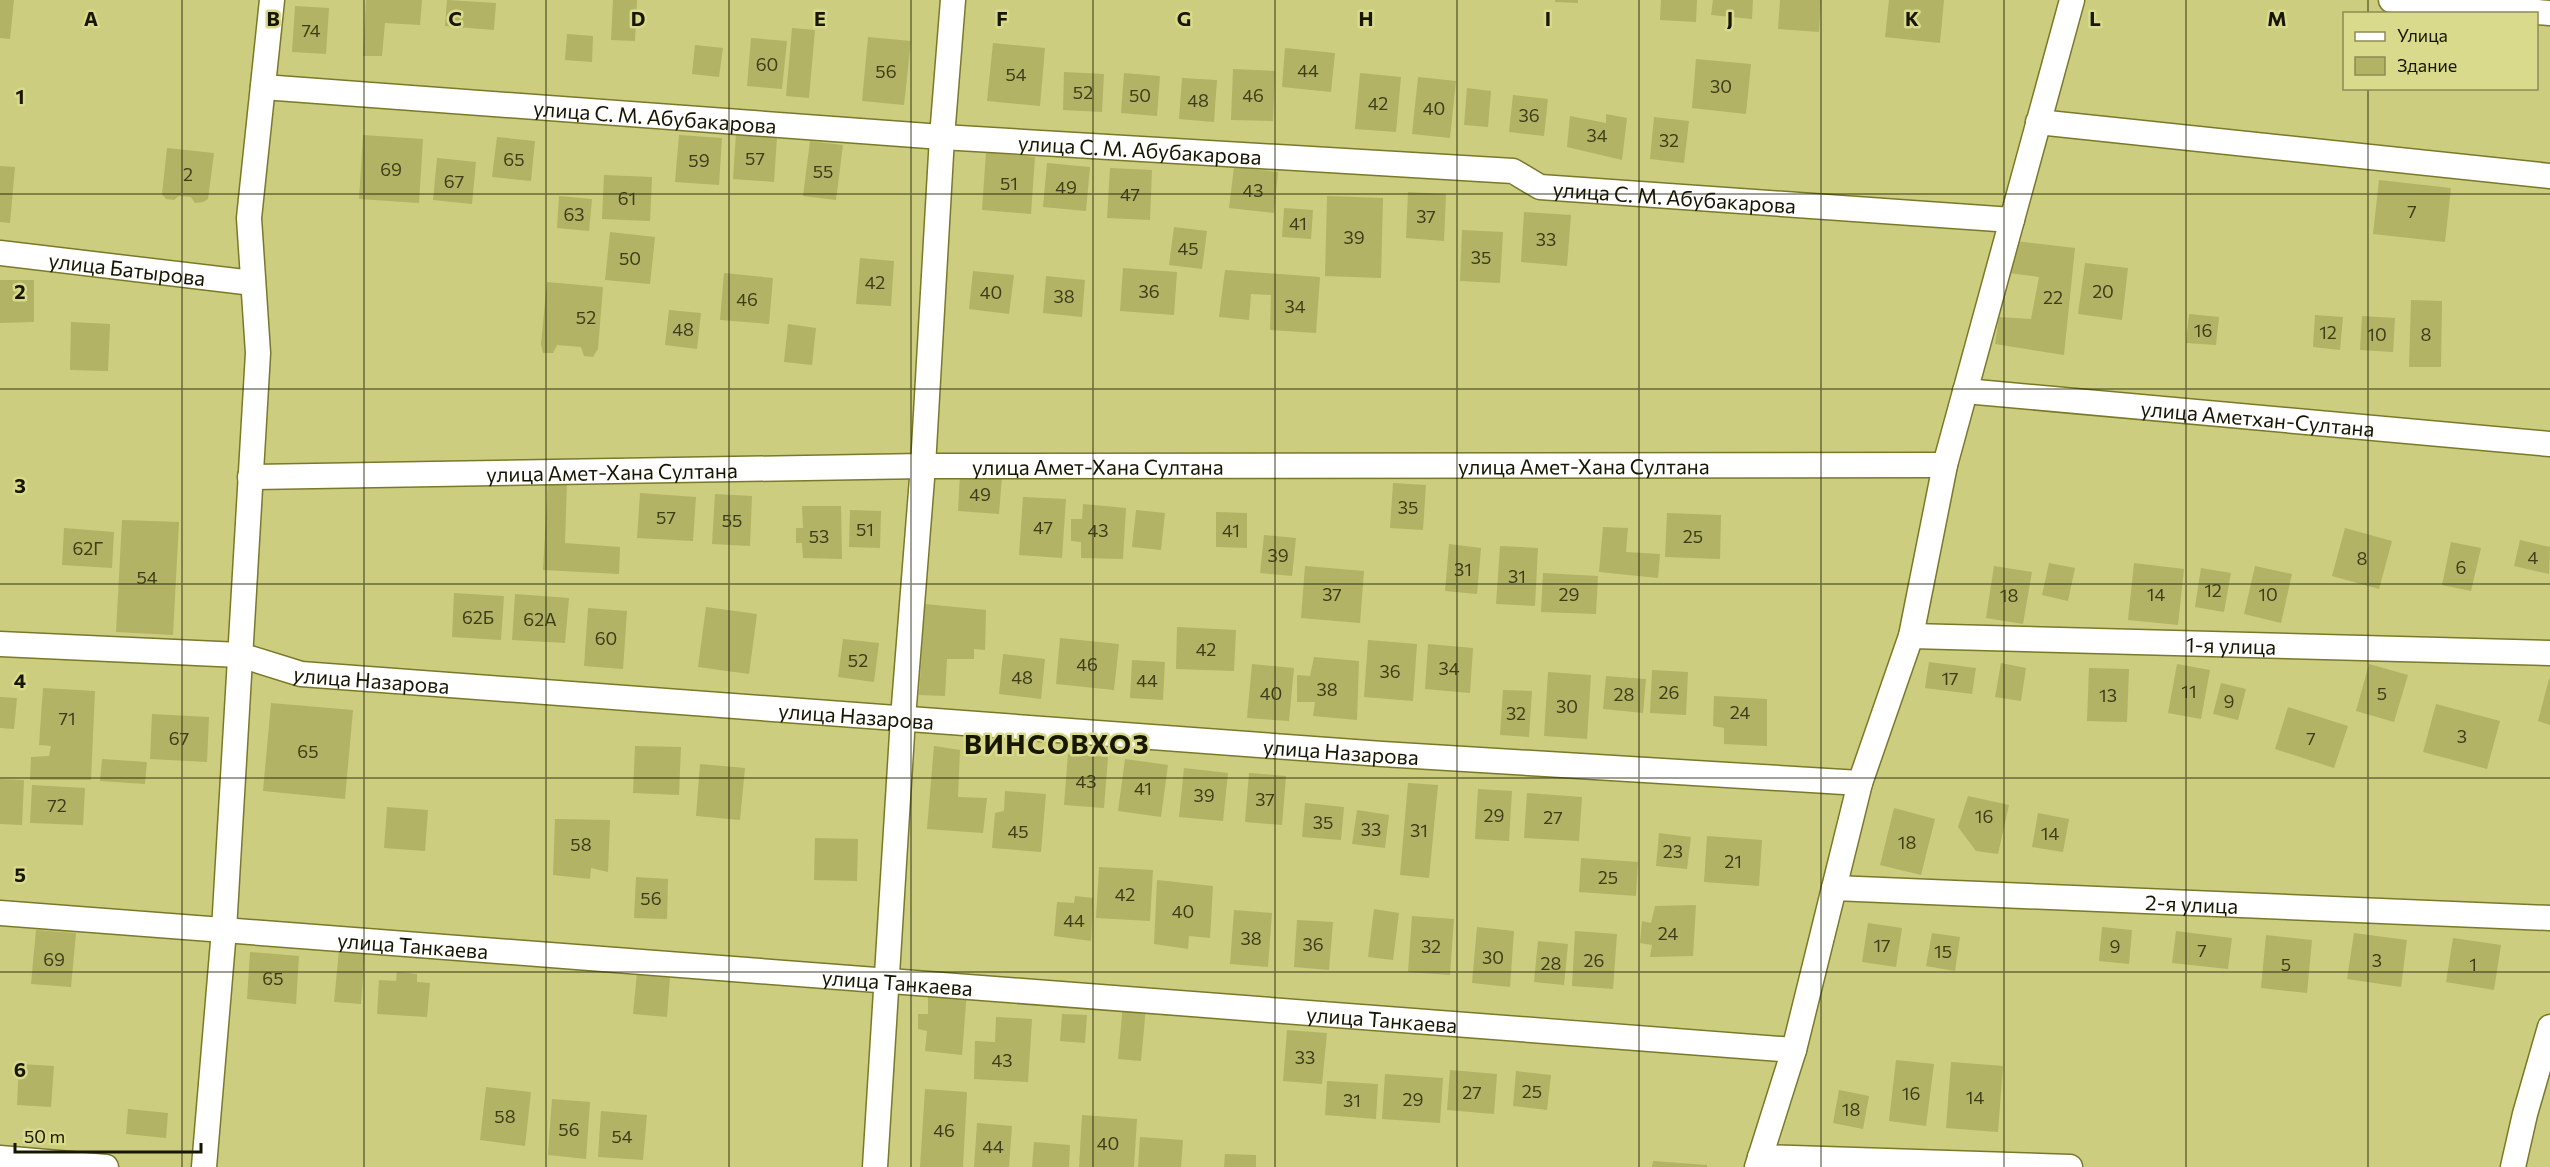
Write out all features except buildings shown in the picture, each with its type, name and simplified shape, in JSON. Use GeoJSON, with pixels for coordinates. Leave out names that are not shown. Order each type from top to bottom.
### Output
{"type":"FeatureCollection","features":[{"type":"Feature","properties":{"kind":"street"},"geometry":{"type":"LineString","coordinates":[[204,1167],[224,930],[258,353],[249,218],[272,0]]}},
{"type":"Feature","properties":{"kind":"street"},"geometry":{"type":"LineString","coordinates":[[875,1167],[903,718],[923,466],[942,137],[953,0]]}},
{"type":"Feature","properties":{"kind":"street"},"geometry":{"type":"LineString","coordinates":[[2070,1167],[1759,1162],[1794,1050],[1860,783],[1911,636],[1945,465],[2072,0]]}},
{"type":"Feature","properties":{"kind":"street"},"geometry":{"type":"LineString","coordinates":[[2391,0],[2538,12]]}},
{"type":"Feature","properties":{"kind":"street","name":"улица С. М. Абубакарова"},"geometry":{"type":"LineString","coordinates":[[263,87],[942,137],[1513,171],[1539,187],[2012,219]]}},
{"type":"Feature","properties":{"kind":"street"},"geometry":{"type":"LineString","coordinates":[[2038,122],[2550,176]]}},
{"type":"Feature","properties":{"kind":"street","name":"улица Батырова"},"geometry":{"type":"LineString","coordinates":[[0,253],[253,283]]}},
{"type":"Feature","properties":{"kind":"street","name":"улица Аметхан-Султана"},"geometry":{"type":"LineString","coordinates":[[1965,391],[2550,444]]}},
{"type":"Feature","properties":{"kind":"street","name":"улица Амет-Хана Султана"},"geometry":{"type":"LineString","coordinates":[[250,477],[923,466],[1945,465]]}},
{"type":"Feature","properties":{"kind":"street","name":"1-я улица"},"geometry":{"type":"LineString","coordinates":[[1911,636],[2550,653]]}},
{"type":"Feature","properties":{"kind":"street","name":"улица Назарова"},"geometry":{"type":"LineString","coordinates":[[0,644],[240,655],[301,674],[1382,754],[1860,783]]}},
{"type":"Feature","properties":{"kind":"street","name":"2-я улица"},"geometry":{"type":"LineString","coordinates":[[1834,888],[2550,918]]}},
{"type":"Feature","properties":{"kind":"street","name":"улица Танкаева"},"geometry":{"type":"LineString","coordinates":[[0,913],[1794,1050]]}},
{"type":"Feature","properties":{"kind":"street"},"geometry":{"type":"LineString","coordinates":[[2513,1167],[2525,1114],[2550,1027]]}},
{"type":"Feature","properties":{"kind":"street"},"geometry":{"type":"LineString","coordinates":[[0,1158],[106,1167]]}},
{"type":"Feature","properties":{"kind":"district","name":"ВИНСОВХОЗ"},"geometry":{"type":"Point","coordinates":[1057,743]}}]}
